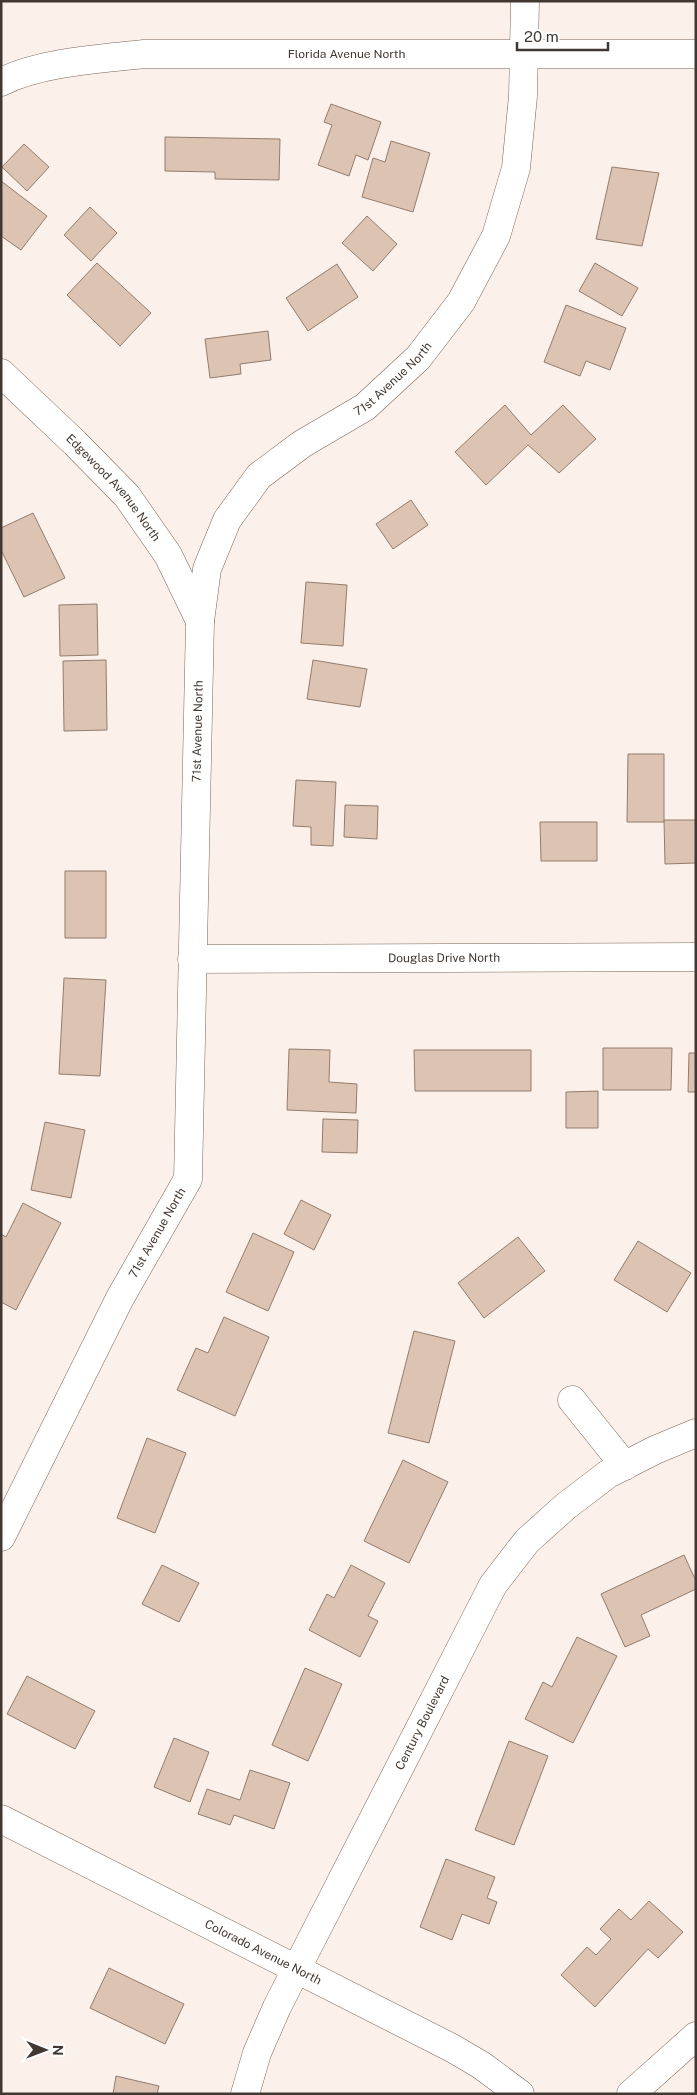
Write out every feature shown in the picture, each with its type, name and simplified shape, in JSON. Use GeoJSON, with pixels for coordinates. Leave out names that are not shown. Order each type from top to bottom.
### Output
{"type":"FeatureCollection","features":[{"type":"Feature","properties":{"kind":"street","name":"71st Avenue North"},"geometry":{"type":"LineString","coordinates":[[1,1537],[120,1298],[188,1179],[200,621],[207,569],[227,520],[259,476],[302,444],[365,407],[418,358],[462,302],[496,236],[516,168],[524,96],[525,1]]}},
{"type":"Feature","properties":{"kind":"street","name":"Florida Avenue North"},"geometry":{"type":"LineString","coordinates":[[1,82],[12,77],[76,61],[144,54],[696,54]]}},
{"type":"Feature","properties":{"kind":"street","name":"Edgewood Avenue North"},"geometry":{"type":"LineString","coordinates":[[1,373],[75,443],[127,496],[168,555],[200,621]]}},
{"type":"Feature","properties":{"kind":"street","name":"Douglas Drive North"},"geometry":{"type":"LineString","coordinates":[[192,959],[696,957]]}},
{"type":"Feature","properties":{"kind":"street"},"geometry":{"type":"LineString","coordinates":[[572,1400],[625,1466]]}},
{"type":"Feature","properties":{"kind":"street","name":"Century Boulevard"},"geometry":{"type":"LineString","coordinates":[[245,2094],[256,2053],[277,2007],[493,1585],[527,1541],[608,1474],[696,1432]]}},
{"type":"Feature","properties":{"kind":"street","name":"Colorado Avenue North"},"geometry":{"type":"LineString","coordinates":[[1,1819],[452,2048],[482,2066],[520,2094]]}},
{"type":"Feature","properties":{"kind":"street"},"geometry":{"type":"LineString","coordinates":[[631,2094],[696,2036]]}},
{"type":"Feature","properties":{"kind":"building"},"geometry":{"type":"Polygon","coordinates":[[[331,104],[381,122],[368,160],[356,155],[349,176],[318,165],[332,125],[324,122],[331,104]]]}},
{"type":"Feature","properties":{"kind":"building"},"geometry":{"type":"Polygon","coordinates":[[[165,137],[280,139],[279,180],[215,179],[215,172],[165,171],[165,137]]]}},
{"type":"Feature","properties":{"kind":"building"},"geometry":{"type":"Polygon","coordinates":[[[391,141],[430,153],[413,212],[362,197],[373,158],[385,162],[391,141]]]}},
{"type":"Feature","properties":{"kind":"building"},"geometry":{"type":"Polygon","coordinates":[[[24,144],[49,167],[27,191],[2,167],[24,144]]]}},
{"type":"Feature","properties":{"kind":"building"},"geometry":{"type":"Polygon","coordinates":[[[612,167],[659,173],[642,246],[596,239],[612,167]]]}},
{"type":"Feature","properties":{"kind":"building"},"geometry":{"type":"Polygon","coordinates":[[[1,181],[47,216],[21,250],[1,236],[1,181]]]}},
{"type":"Feature","properties":{"kind":"building"},"geometry":{"type":"Polygon","coordinates":[[[90,207],[117,233],[91,261],[64,235],[90,207]]]}},
{"type":"Feature","properties":{"kind":"building"},"geometry":{"type":"Polygon","coordinates":[[[367,216],[397,244],[373,271],[342,243],[367,216]]]}},
{"type":"Feature","properties":{"kind":"building"},"geometry":{"type":"Polygon","coordinates":[[[97,263],[151,313],[120,346],[67,295],[97,263]]]}},
{"type":"Feature","properties":{"kind":"building"},"geometry":{"type":"Polygon","coordinates":[[[595,263],[638,288],[622,316],[579,291],[595,263]]]}},
{"type":"Feature","properties":{"kind":"building"},"geometry":{"type":"Polygon","coordinates":[[[337,264],[358,297],[308,331],[286,298],[337,264]]]}},
{"type":"Feature","properties":{"kind":"building"},"geometry":{"type":"Polygon","coordinates":[[[566,305],[626,328],[610,370],[586,361],[580,376],[544,362],[566,305]]]}},
{"type":"Feature","properties":{"kind":"building"},"geometry":{"type":"Polygon","coordinates":[[[268,331],[271,360],[240,364],[241,374],[210,378],[205,339],[268,331]]]}},
{"type":"Feature","properties":{"kind":"building"},"geometry":{"type":"Polygon","coordinates":[[[505,405],[531,435],[563,405],[596,439],[559,473],[528,445],[486,485],[455,452],[505,405]]]}},
{"type":"Feature","properties":{"kind":"building"},"geometry":{"type":"Polygon","coordinates":[[[411,500],[428,525],[393,549],[376,524],[411,500]]]}},
{"type":"Feature","properties":{"kind":"building"},"geometry":{"type":"Polygon","coordinates":[[[33,513],[65,578],[24,597],[1,550],[1,528],[33,513]]]}},
{"type":"Feature","properties":{"kind":"building"},"geometry":{"type":"Polygon","coordinates":[[[306,582],[347,585],[343,646],[301,643],[306,582]]]}},
{"type":"Feature","properties":{"kind":"building"},"geometry":{"type":"Polygon","coordinates":[[[97,604],[98,655],[60,656],[59,605],[97,604]]]}},
{"type":"Feature","properties":{"kind":"building"},"geometry":{"type":"Polygon","coordinates":[[[106,660],[107,730],[64,731],[63,661],[106,660]]]}},
{"type":"Feature","properties":{"kind":"building"},"geometry":{"type":"Polygon","coordinates":[[[313,660],[367,669],[360,707],[307,699],[313,660]]]}},
{"type":"Feature","properties":{"kind":"building"},"geometry":{"type":"Polygon","coordinates":[[[628,754],[664,754],[664,822],[627,822],[628,754]]]}},
{"type":"Feature","properties":{"kind":"building"},"geometry":{"type":"Polygon","coordinates":[[[296,780],[336,782],[333,846],[311,845],[311,827],[293,826],[296,780]]]}},
{"type":"Feature","properties":{"kind":"building"},"geometry":{"type":"Polygon","coordinates":[[[345,805],[378,806],[377,839],[344,837],[345,805]]]}},
{"type":"Feature","properties":{"kind":"building"},"geometry":{"type":"Polygon","coordinates":[[[664,820],[696,820],[696,863],[665,864],[664,820]]]}},
{"type":"Feature","properties":{"kind":"building"},"geometry":{"type":"Polygon","coordinates":[[[540,822],[597,822],[597,861],[541,861],[540,822]]]}},
{"type":"Feature","properties":{"kind":"building"},"geometry":{"type":"Polygon","coordinates":[[[65,871],[106,871],[106,938],[65,938],[65,871]]]}},
{"type":"Feature","properties":{"kind":"building"},"geometry":{"type":"Polygon","coordinates":[[[64,978],[106,980],[100,1076],[59,1074],[64,978]]]}},
{"type":"Feature","properties":{"kind":"building"},"geometry":{"type":"Polygon","coordinates":[[[603,1048],[672,1048],[671,1090],[603,1090],[603,1048]]]}},
{"type":"Feature","properties":{"kind":"building"},"geometry":{"type":"Polygon","coordinates":[[[289,1049],[330,1050],[329,1082],[357,1084],[356,1113],[287,1110],[289,1049]]]}},
{"type":"Feature","properties":{"kind":"building"},"geometry":{"type":"Polygon","coordinates":[[[414,1050],[531,1050],[531,1091],[415,1091],[414,1050]]]}},
{"type":"Feature","properties":{"kind":"building"},"geometry":{"type":"Polygon","coordinates":[[[689,1053],[696,1053],[696,1092],[688,1092],[689,1053]]]}},
{"type":"Feature","properties":{"kind":"building"},"geometry":{"type":"Polygon","coordinates":[[[598,1091],[598,1128],[566,1128],[566,1092],[598,1091]]]}},
{"type":"Feature","properties":{"kind":"building"},"geometry":{"type":"Polygon","coordinates":[[[323,1119],[358,1120],[357,1153],[322,1152],[323,1119]]]}},
{"type":"Feature","properties":{"kind":"building"},"geometry":{"type":"Polygon","coordinates":[[[45,1122],[85,1130],[71,1198],[31,1190],[45,1122]]]}},
{"type":"Feature","properties":{"kind":"building"},"geometry":{"type":"Polygon","coordinates":[[[301,1200],[331,1215],[314,1250],[284,1234],[301,1200]]]}},
{"type":"Feature","properties":{"kind":"building"},"geometry":{"type":"Polygon","coordinates":[[[23,1203],[61,1223],[16,1310],[1,1302],[1,1234],[6,1237],[23,1203]]]}},
{"type":"Feature","properties":{"kind":"building"},"geometry":{"type":"Polygon","coordinates":[[[253,1233],[294,1252],[268,1311],[226,1292],[253,1233]]]}},
{"type":"Feature","properties":{"kind":"building"},"geometry":{"type":"Polygon","coordinates":[[[518,1237],[545,1271],[484,1318],[458,1283],[518,1237]]]}},
{"type":"Feature","properties":{"kind":"building"},"geometry":{"type":"Polygon","coordinates":[[[638,1241],[691,1273],[667,1312],[614,1280],[638,1241]]]}},
{"type":"Feature","properties":{"kind":"building"},"geometry":{"type":"Polygon","coordinates":[[[224,1317],[269,1337],[235,1416],[177,1390],[196,1348],[208,1353],[224,1317]]]}},
{"type":"Feature","properties":{"kind":"building"},"geometry":{"type":"Polygon","coordinates":[[[414,1331],[455,1341],[429,1443],[388,1433],[414,1331]]]}},
{"type":"Feature","properties":{"kind":"building"},"geometry":{"type":"Polygon","coordinates":[[[147,1438],[186,1453],[155,1533],[117,1518],[147,1438]]]}},
{"type":"Feature","properties":{"kind":"building"},"geometry":{"type":"Polygon","coordinates":[[[403,1460],[448,1482],[409,1563],[364,1541],[403,1460]]]}},
{"type":"Feature","properties":{"kind":"building"},"geometry":{"type":"Polygon","coordinates":[[[684,1555],[696,1581],[696,1589],[641,1615],[650,1636],[625,1647],[601,1594],[684,1555]]]}},
{"type":"Feature","properties":{"kind":"building"},"geometry":{"type":"Polygon","coordinates":[[[162,1565],[199,1583],[179,1622],[142,1604],[162,1565]]]}},
{"type":"Feature","properties":{"kind":"building"},"geometry":{"type":"Polygon","coordinates":[[[351,1565],[385,1583],[368,1616],[378,1621],[360,1657],[309,1630],[327,1594],[334,1598],[351,1565]]]}},
{"type":"Feature","properties":{"kind":"building"},"geometry":{"type":"Polygon","coordinates":[[[577,1637],[617,1656],[573,1743],[525,1719],[543,1682],[552,1687],[577,1637]]]}},
{"type":"Feature","properties":{"kind":"building"},"geometry":{"type":"Polygon","coordinates":[[[305,1668],[342,1684],[308,1761],[272,1745],[305,1668]]]}},
{"type":"Feature","properties":{"kind":"building"},"geometry":{"type":"Polygon","coordinates":[[[27,1676],[95,1711],[75,1749],[7,1714],[27,1676]]]}},
{"type":"Feature","properties":{"kind":"building"},"geometry":{"type":"Polygon","coordinates":[[[174,1738],[209,1752],[190,1802],[154,1787],[174,1738]]]}},
{"type":"Feature","properties":{"kind":"building"},"geometry":{"type":"Polygon","coordinates":[[[509,1741],[548,1756],[514,1845],[475,1830],[509,1741]]]}},
{"type":"Feature","properties":{"kind":"building"},"geometry":{"type":"Polygon","coordinates":[[[250,1770],[290,1783],[274,1829],[234,1815],[230,1825],[198,1814],[207,1789],[240,1800],[250,1770]]]}},
{"type":"Feature","properties":{"kind":"building"},"geometry":{"type":"Polygon","coordinates":[[[446,1859],[495,1877],[487,1898],[497,1902],[489,1924],[462,1914],[452,1940],[420,1927],[446,1859]]]}},
{"type":"Feature","properties":{"kind":"building"},"geometry":{"type":"Polygon","coordinates":[[[649,1901],[683,1932],[658,1958],[648,1949],[595,2007],[561,1975],[587,1947],[596,1955],[611,1939],[600,1929],[619,1909],[631,1920],[649,1901]]]}},
{"type":"Feature","properties":{"kind":"building"},"geometry":{"type":"Polygon","coordinates":[[[109,1968],[184,2004],[165,2044],[90,2008],[109,1968]]]}},
{"type":"Feature","properties":{"kind":"building"},"geometry":{"type":"Polygon","coordinates":[[[116,2076],[159,2086],[157,2094],[113,2094],[116,2076]]]}}]}
